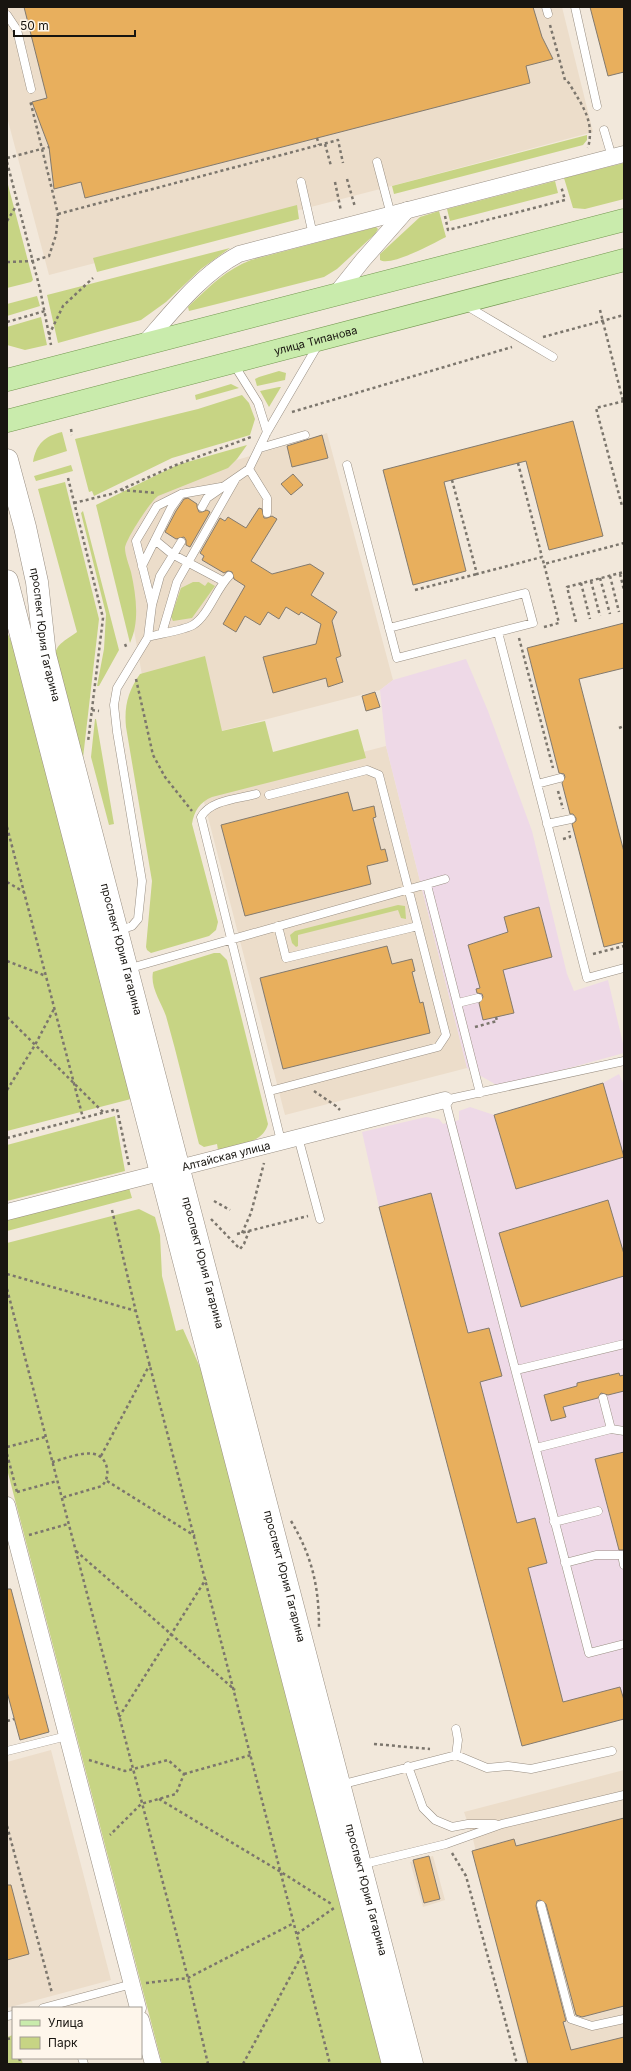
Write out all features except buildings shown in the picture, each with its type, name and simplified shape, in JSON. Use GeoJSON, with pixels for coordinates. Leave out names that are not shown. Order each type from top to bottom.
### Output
{"type":"FeatureCollection","features":[{"type":"Feature","properties":{"kind":"main road"},"geometry":{"type":"LineString","coordinates":[[7,380],[624,220]]}},
{"type":"Feature","properties":{"kind":"main road","name":"улица Типанова"},"geometry":{"type":"LineString","coordinates":[[7,421],[624,260]]}},
{"type":"Feature","properties":{"kind":"main road","name":"проспект Юрия Гагарина"},"geometry":{"type":"LineString","coordinates":[[7,460],[25,527],[37,582],[45,654],[108,934]]}},
{"type":"Feature","properties":{"kind":"main road","name":"проспект Юрия Гагарина"},"geometry":{"type":"LineString","coordinates":[[7,581],[118,971],[351,1867],[412,2064]]}},
{"type":"Feature","properties":{"kind":"main road","name":"проспект Юрия Гагарина"},"geometry":{"type":"LineString","coordinates":[[351,1867],[393,2064]]}},
{"type":"Feature","properties":{"kind":"street"},"geometry":{"type":"LineString","coordinates":[[144,344],[178,304],[228,260],[257,249],[618,155]]}},
{"type":"Feature","properties":{"kind":"street"},"geometry":{"type":"LineString","coordinates":[[335,295],[363,260],[407,210]]}},
{"type":"Feature","properties":{"kind":"street","name":"Алтайская улица"},"geometry":{"type":"LineString","coordinates":[[7,1212],[445,1100]]}},
{"type":"Feature","properties":{"kind":"street"},"geometry":{"type":"LineString","coordinates":[[9,1499],[16,1538],[138,2007]]}},
{"type":"Feature","properties":{"kind":"street"},"geometry":{"type":"LineString","coordinates":[[142,2024],[152,2064]]}},
{"type":"Feature","properties":{"kind":"lane"},"geometry":{"type":"LineString","coordinates":[[575,7],[597,106]]}},
{"type":"Feature","properties":{"kind":"lane"},"geometry":{"type":"LineString","coordinates":[[7,15],[17,30],[31,89]]}},
{"type":"Feature","properties":{"kind":"lane"},"geometry":{"type":"LineString","coordinates":[[604,130],[618,155]]}},
{"type":"Feature","properties":{"kind":"lane"},"geometry":{"type":"LineString","coordinates":[[377,162],[391,215]]}},
{"type":"Feature","properties":{"kind":"lane"},"geometry":{"type":"LineString","coordinates":[[301,182],[314,235]]}},
{"type":"Feature","properties":{"kind":"lane"},"geometry":{"type":"LineString","coordinates":[[461,303],[553,356]]}},
{"type":"Feature","properties":{"kind":"lane"},"geometry":{"type":"LineString","coordinates":[[202,507],[207,498],[249,469],[260,448],[267,429],[276,417],[322,339]]}},
{"type":"Feature","properties":{"kind":"lane"},"geometry":{"type":"LineString","coordinates":[[232,363],[258,403],[267,429]]}},
{"type":"Feature","properties":{"kind":"lane"},"geometry":{"type":"LineString","coordinates":[[260,448],[306,435]]}},
{"type":"Feature","properties":{"kind":"lane"},"geometry":{"type":"LineString","coordinates":[[347,465],[389,628],[397,658],[533,623],[525,593],[389,628]]}},
{"type":"Feature","properties":{"kind":"lane"},"geometry":{"type":"LineString","coordinates":[[249,469],[267,498],[267,513]]}},
{"type":"Feature","properties":{"kind":"lane"},"geometry":{"type":"LineString","coordinates":[[162,633],[177,582],[236,478]]}},
{"type":"Feature","properties":{"kind":"lane"},"geometry":{"type":"LineString","coordinates":[[152,605],[136,541],[157,506],[181,494],[225,486]]}},
{"type":"Feature","properties":{"kind":"lane"},"geometry":{"type":"LineString","coordinates":[[142,566],[171,508],[181,494]]}},
{"type":"Feature","properties":{"kind":"lane"},"geometry":{"type":"LineString","coordinates":[[148,637],[193,626],[203,615],[226,578],[172,554],[154,540]]}},
{"type":"Feature","properties":{"kind":"lane"},"geometry":{"type":"LineString","coordinates":[[108,934],[132,926],[138,919],[142,881],[114,705],[117,688],[148,637],[152,605],[160,576],[172,554],[181,542]]}},
{"type":"Feature","properties":{"kind":"lane"},"geometry":{"type":"LineString","coordinates":[[498,632],[587,978],[624,968]]}},
{"type":"Feature","properties":{"kind":"lane"},"geometry":{"type":"LineString","coordinates":[[269,795],[367,770],[379,775],[446,1035],[438,1047],[270,1091]]}},
{"type":"Feature","properties":{"kind":"lane"},"geometry":{"type":"LineString","coordinates":[[537,784],[558,778]]}},
{"type":"Feature","properties":{"kind":"lane"},"geometry":{"type":"LineString","coordinates":[[256,794],[211,806],[204,810],[201,817],[270,1091],[274,1143]]}},
{"type":"Feature","properties":{"kind":"lane"},"geometry":{"type":"LineString","coordinates":[[548,824],[568,819]]}},
{"type":"Feature","properties":{"kind":"lane"},"geometry":{"type":"LineString","coordinates":[[118,971],[445,879]]}},
{"type":"Feature","properties":{"kind":"lane"},"geometry":{"type":"LineString","coordinates":[[427,885],[480,1093]]}},
{"type":"Feature","properties":{"kind":"lane"},"geometry":{"type":"LineString","coordinates":[[278,926],[286,958],[418,926]]}},
{"type":"Feature","properties":{"kind":"lane"},"geometry":{"type":"LineString","coordinates":[[458,1003],[478,998]]}},
{"type":"Feature","properties":{"kind":"lane"},"geometry":{"type":"LineString","coordinates":[[624,1061],[445,1100],[516,1370],[554,1522],[590,1653],[624,1644]]}},
{"type":"Feature","properties":{"kind":"lane"},"geometry":{"type":"LineString","coordinates":[[298,1137],[319,1216]]}},
{"type":"Feature","properties":{"kind":"lane"},"geometry":{"type":"LineString","coordinates":[[516,1370],[624,1344]]}},
{"type":"Feature","properties":{"kind":"lane"},"geometry":{"type":"LineString","coordinates":[[603,1398],[611,1429]]}},
{"type":"Feature","properties":{"kind":"lane"},"geometry":{"type":"LineString","coordinates":[[536,1448],[611,1429],[624,1431]]}},
{"type":"Feature","properties":{"kind":"lane"},"geometry":{"type":"LineString","coordinates":[[554,1522],[598,1511]]}},
{"type":"Feature","properties":{"kind":"lane"},"geometry":{"type":"LineString","coordinates":[[565,1563],[596,1555],[623,1554],[624,1564]]}},
{"type":"Feature","properties":{"kind":"lane"},"geometry":{"type":"LineString","coordinates":[[456,1729],[458,1740],[456,1755]]}},
{"type":"Feature","properties":{"kind":"lane"},"geometry":{"type":"LineString","coordinates":[[7,1751],[67,1736]]}},
{"type":"Feature","properties":{"kind":"lane"},"geometry":{"type":"LineString","coordinates":[[330,1787],[456,1755],[487,1768],[508,1766],[531,1769],[612,1751]]}},
{"type":"Feature","properties":{"kind":"lane"},"geometry":{"type":"LineString","coordinates":[[408,1766],[424,1808],[435,1820],[452,1827],[468,1824],[502,1824]]}},
{"type":"Feature","properties":{"kind":"lane"},"geometry":{"type":"LineString","coordinates":[[351,1867],[446,1844],[502,1824],[624,1795]]}},
{"type":"Feature","properties":{"kind":"lane"},"geometry":{"type":"LineString","coordinates":[[541,1905],[571,2019],[592,2026],[624,2019]]}},
{"type":"Feature","properties":{"kind":"lane"},"geometry":{"type":"LineString","coordinates":[[47,2007],[67,2005],[132,1984]]}},
{"type":"Feature","properties":{"kind":"path"},"geometry":{"type":"LineString","coordinates":[[547,10],[565,80],[569,83],[585,110],[592,134],[588,148]]}},
{"type":"Feature","properties":{"kind":"path"},"geometry":{"type":"LineString","coordinates":[[7,262],[33,261],[49,256],[56,235],[58,214],[30,100],[31,89]]}},
{"type":"Feature","properties":{"kind":"path"},"geometry":{"type":"LineString","coordinates":[[317,138],[319,145]]}},
{"type":"Feature","properties":{"kind":"path"},"geometry":{"type":"LineString","coordinates":[[58,214],[338,140],[342,162]]}},
{"type":"Feature","properties":{"kind":"path"},"geometry":{"type":"LineString","coordinates":[[325,144],[330,166]]}},
{"type":"Feature","properties":{"kind":"path"},"geometry":{"type":"LineString","coordinates":[[7,158],[49,147]]}},
{"type":"Feature","properties":{"kind":"path"},"geometry":{"type":"LineString","coordinates":[[7,162],[33,261],[45,311],[51,345]]}},
{"type":"Feature","properties":{"kind":"path"},"geometry":{"type":"LineString","coordinates":[[347,179],[356,210]]}},
{"type":"Feature","properties":{"kind":"path"},"geometry":{"type":"LineString","coordinates":[[334,182],[342,214]]}},
{"type":"Feature","properties":{"kind":"path"},"geometry":{"type":"LineString","coordinates":[[443,210],[448,230],[565,200]]}},
{"type":"Feature","properties":{"kind":"path"},"geometry":{"type":"LineString","coordinates":[[7,221],[18,203]]}},
{"type":"Feature","properties":{"kind":"path"},"geometry":{"type":"LineString","coordinates":[[49,336],[62,306],[93,278]]}},
{"type":"Feature","properties":{"kind":"path"},"geometry":{"type":"LineString","coordinates":[[600,310],[624,401],[596,408],[622,506],[624,506]]}},
{"type":"Feature","properties":{"kind":"path"},"geometry":{"type":"LineString","coordinates":[[7,322],[45,311]]}},
{"type":"Feature","properties":{"kind":"path"},"geometry":{"type":"LineString","coordinates":[[276,417],[527,342],[624,315]]}},
{"type":"Feature","properties":{"kind":"path"},"geometry":{"type":"LineString","coordinates":[[71,429],[72,435]]}},
{"type":"Feature","properties":{"kind":"path"},"geometry":{"type":"LineString","coordinates":[[74,503],[110,494],[176,465],[239,442],[267,429]]}},
{"type":"Feature","properties":{"kind":"path"},"geometry":{"type":"LineString","coordinates":[[518,464],[559,623],[538,628]]}},
{"type":"Feature","properties":{"kind":"path"},"geometry":{"type":"LineString","coordinates":[[68,478],[103,618],[88,748]]}},
{"type":"Feature","properties":{"kind":"path"},"geometry":{"type":"LineString","coordinates":[[452,480],[476,574]]}},
{"type":"Feature","properties":{"kind":"path"},"geometry":{"type":"LineString","coordinates":[[120,490],[181,494]]}},
{"type":"Feature","properties":{"kind":"path"},"geometry":{"type":"LineString","coordinates":[[544,564],[624,543]]}},
{"type":"Feature","properties":{"kind":"path"},"geometry":{"type":"LineString","coordinates":[[415,590],[542,557]]}},
{"type":"Feature","properties":{"kind":"path"},"geometry":{"type":"LineString","coordinates":[[576,622],[567,587],[624,572]]}},
{"type":"Feature","properties":{"kind":"path"},"geometry":{"type":"LineString","coordinates":[[620,574],[624,590]]}},
{"type":"Feature","properties":{"kind":"path"},"geometry":{"type":"LineString","coordinates":[[610,576],[619,612]]}},
{"type":"Feature","properties":{"kind":"path"},"geometry":{"type":"LineString","coordinates":[[600,578],[610,614]]}},
{"type":"Feature","properties":{"kind":"path"},"geometry":{"type":"LineString","coordinates":[[590,581],[600,616]]}},
{"type":"Feature","properties":{"kind":"path"},"geometry":{"type":"LineString","coordinates":[[581,583],[590,619]]}},
{"type":"Feature","properties":{"kind":"path"},"geometry":{"type":"LineString","coordinates":[[518,634],[568,819],[570,837],[559,840]]}},
{"type":"Feature","properties":{"kind":"path"},"geometry":{"type":"LineString","coordinates":[[125,644],[139,689],[147,733],[153,755],[165,777],[193,812],[201,817]]}},
{"type":"Feature","properties":{"kind":"path"},"geometry":{"type":"LineString","coordinates":[[92,710],[99,711]]}},
{"type":"Feature","properties":{"kind":"path"},"geometry":{"type":"LineString","coordinates":[[619,728],[624,726]]}},
{"type":"Feature","properties":{"kind":"path"},"geometry":{"type":"LineString","coordinates":[[7,826],[83,1118]]}},
{"type":"Feature","properties":{"kind":"path"},"geometry":{"type":"LineString","coordinates":[[7,882],[24,892]]}},
{"type":"Feature","properties":{"kind":"path"},"geometry":{"type":"LineString","coordinates":[[589,956],[624,946]]}},
{"type":"Feature","properties":{"kind":"path"},"geometry":{"type":"LineString","coordinates":[[7,961],[46,976]]}},
{"type":"Feature","properties":{"kind":"path"},"geometry":{"type":"LineString","coordinates":[[7,1090],[35,1045],[54,1008]]}},
{"type":"Feature","properties":{"kind":"path"},"geometry":{"type":"LineString","coordinates":[[7,1017],[104,1112]]}},
{"type":"Feature","properties":{"kind":"path"},"geometry":{"type":"LineString","coordinates":[[464,1030],[497,1021],[496,1017]]}},
{"type":"Feature","properties":{"kind":"path"},"geometry":{"type":"LineString","coordinates":[[491,1018],[492,1022]]}},
{"type":"Feature","properties":{"kind":"path"},"geometry":{"type":"LineString","coordinates":[[312,1090],[336,1106],[343,1114]]}},
{"type":"Feature","properties":{"kind":"path"},"geometry":{"type":"LineString","coordinates":[[7,1138],[118,1109],[129,1170]]}},
{"type":"Feature","properties":{"kind":"path"},"geometry":{"type":"LineString","coordinates":[[242,1233],[251,1213],[274,1143]]}},
{"type":"Feature","properties":{"kind":"path"},"geometry":{"type":"LineString","coordinates":[[214,1201],[230,1210]]}},
{"type":"Feature","properties":{"kind":"path"},"geometry":{"type":"LineString","coordinates":[[112,1210],[136,1312],[235,1690],[330,2064]]}},
{"type":"Feature","properties":{"kind":"path"},"geometry":{"type":"LineString","coordinates":[[208,1216],[240,1249],[244,1244],[249,1231]]}},
{"type":"Feature","properties":{"kind":"path"},"geometry":{"type":"LineString","coordinates":[[237,1234],[319,1216]]}},
{"type":"Feature","properties":{"kind":"path"},"geometry":{"type":"LineString","coordinates":[[7,1274],[136,1312]]}},
{"type":"Feature","properties":{"kind":"path"},"geometry":{"type":"LineString","coordinates":[[7,1289],[118,1717],[188,1978],[208,2064]]}},
{"type":"Feature","properties":{"kind":"path"},"geometry":{"type":"LineString","coordinates":[[101,1456],[150,1364]]}},
{"type":"Feature","properties":{"kind":"path"},"geometry":{"type":"LineString","coordinates":[[7,1447],[46,1437]]}},
{"type":"Feature","properties":{"kind":"path"},"geometry":{"type":"LineString","coordinates":[[52,1462],[89,1453],[101,1456]]}},
{"type":"Feature","properties":{"kind":"path"},"geometry":{"type":"LineString","coordinates":[[61,1498],[96,1489],[107,1481],[107,1469],[101,1456]]}},
{"type":"Feature","properties":{"kind":"path"},"geometry":{"type":"LineString","coordinates":[[9,1499],[56,1480]]}},
{"type":"Feature","properties":{"kind":"path"},"geometry":{"type":"LineString","coordinates":[[107,1481],[195,1536]]}},
{"type":"Feature","properties":{"kind":"path"},"geometry":{"type":"LineString","coordinates":[[16,1538],[68,1524]]}},
{"type":"Feature","properties":{"kind":"path"},"geometry":{"type":"LineString","coordinates":[[75,1550],[170,1635],[235,1690]]}},
{"type":"Feature","properties":{"kind":"path"},"geometry":{"type":"LineString","coordinates":[[118,1717],[206,1579]]}},
{"type":"Feature","properties":{"kind":"path"},"geometry":{"type":"LineString","coordinates":[[7,1721],[14,1719]]}},
{"type":"Feature","properties":{"kind":"path"},"geometry":{"type":"LineString","coordinates":[[374,1744],[437,1749],[456,1755]]}},
{"type":"Feature","properties":{"kind":"path"},"geometry":{"type":"LineString","coordinates":[[72,1754],[124,1771],[168,1760],[184,1774]]}},
{"type":"Feature","properties":{"kind":"path"},"geometry":{"type":"LineString","coordinates":[[184,1774],[251,1755]]}},
{"type":"Feature","properties":{"kind":"path"},"geometry":{"type":"LineString","coordinates":[[96,1848],[141,1804],[176,1794],[184,1774]]}},
{"type":"Feature","properties":{"kind":"path"},"geometry":{"type":"LineString","coordinates":[[159,1799],[281,1872],[335,1907],[297,1935]]}},
{"type":"Feature","properties":{"kind":"path"},"geometry":{"type":"LineString","coordinates":[[7,1826],[56,2005]]}},
{"type":"Feature","properties":{"kind":"path"},"geometry":{"type":"LineString","coordinates":[[446,1844],[466,1876],[518,2064]]}},
{"type":"Feature","properties":{"kind":"path"},"geometry":{"type":"LineString","coordinates":[[132,1984],[188,1978],[294,1923]]}},
{"type":"Feature","properties":{"kind":"path"},"geometry":{"type":"LineString","coordinates":[[243,2064],[302,1954]]}},
{"type":"Feature","properties":{"kind":"shaded area"},"geometry":{"type":"Polygon","coordinates":[[[7,7],[562,7],[593,132],[49,275],[7,117],[7,7]]]}},
{"type":"Feature","properties":{"kind":"shaded area"},"geometry":{"type":"Polygon","coordinates":[[[327,433],[393,680],[380,690],[155,748],[119,546],[148,492],[190,474],[327,433]]]}},
{"type":"Feature","properties":{"kind":"shaded area"},"geometry":{"type":"Polygon","coordinates":[[[466,659],[488,711],[532,831],[567,974],[574,991],[608,980],[624,1048],[624,1053],[500,1087],[467,1068],[386,746],[380,690],[393,680],[466,659]]]}},
{"type":"Feature","properties":{"kind":"shaded area"},"geometry":{"type":"Polygon","coordinates":[[[386,746],[467,1068],[285,1115],[202,794],[386,746]]]}},
{"type":"Feature","properties":{"kind":"shaded area"},"geometry":{"type":"Polygon","coordinates":[[[619,1074],[624,1085],[624,1719],[522,1746],[379,1207],[362,1132],[426,1117],[439,1119],[443,1124],[459,1120],[459,1111],[470,1107],[494,1115],[603,1083],[619,1074]]]}},
{"type":"Feature","properties":{"kind":"shaded area"},"geometry":{"type":"Polygon","coordinates":[[[51,1750],[111,1980],[7,2008],[7,1762],[51,1750]]]}},
{"type":"Feature","properties":{"kind":"shaded area"},"geometry":{"type":"Polygon","coordinates":[[[624,1770],[624,2064],[526,2064],[472,1835],[464,1812],[624,1770]]]}},
{"type":"Feature","properties":{"kind":"shaded area"},"geometry":{"type":"Polygon","coordinates":[[[433,1856],[445,1900],[423,1907],[410,1862],[433,1856]]]}},
{"type":"Feature","properties":{"kind":"green space"},"geometry":{"type":"Polygon","coordinates":[[[587,135],[587,140],[583,145],[394,194],[392,186],[587,135]]]}},
{"type":"Feature","properties":{"kind":"green space"},"geometry":{"type":"Polygon","coordinates":[[[624,163],[624,199],[585,209],[573,208],[564,178],[624,163]]]}},
{"type":"Feature","properties":{"kind":"green space"},"geometry":{"type":"Polygon","coordinates":[[[7,181],[33,280],[31,282],[7,288],[7,181]]]}},
{"type":"Feature","properties":{"kind":"green space"},"geometry":{"type":"Polygon","coordinates":[[[555,181],[558,193],[450,221],[447,209],[555,181]]]}},
{"type":"Feature","properties":{"kind":"green space"},"geometry":{"type":"Polygon","coordinates":[[[297,205],[299,219],[97,272],[93,258],[297,205]]]}},
{"type":"Feature","properties":{"kind":"green space"},"geometry":{"type":"Polygon","coordinates":[[[439,211],[446,237],[403,257],[386,261],[380,260],[380,254],[420,217],[439,211]]]}},
{"type":"Feature","properties":{"kind":"green space"},"geometry":{"type":"Polygon","coordinates":[[[376,227],[378,229],[375,234],[337,269],[324,277],[189,311],[188,307],[212,284],[242,264],[251,260],[376,227]]]}},
{"type":"Feature","properties":{"kind":"green space"},"geometry":{"type":"Polygon","coordinates":[[[230,248],[201,269],[166,302],[141,320],[58,343],[47,295],[230,248]]]}},
{"type":"Feature","properties":{"kind":"green space"},"geometry":{"type":"Polygon","coordinates":[[[37,296],[40,306],[7,316],[7,304],[37,296]]]}},
{"type":"Feature","properties":{"kind":"green space"},"geometry":{"type":"Polygon","coordinates":[[[41,317],[47,345],[25,350],[7,345],[7,327],[41,317]]]}},
{"type":"Feature","properties":{"kind":"green space"},"geometry":{"type":"Polygon","coordinates":[[[279,371],[286,373],[285,380],[257,386],[255,379],[279,371]]]}},
{"type":"Feature","properties":{"kind":"green space"},"geometry":{"type":"Polygon","coordinates":[[[231,384],[239,388],[196,400],[195,395],[231,384]]]}},
{"type":"Feature","properties":{"kind":"green space"},"geometry":{"type":"Polygon","coordinates":[[[281,387],[269,407],[260,391],[281,387]]]}},
{"type":"Feature","properties":{"kind":"green space"},"geometry":{"type":"Polygon","coordinates":[[[242,395],[249,403],[255,419],[250,435],[172,458],[94,496],[92,491],[89,492],[75,439],[198,409],[242,395]]]}},
{"type":"Feature","properties":{"kind":"green space"},"geometry":{"type":"Polygon","coordinates":[[[62,432],[67,451],[33,462],[36,450],[42,442],[51,436],[62,432]]]}},
{"type":"Feature","properties":{"kind":"green space"},"geometry":{"type":"Polygon","coordinates":[[[247,445],[237,459],[228,468],[158,496],[144,513],[134,529],[126,543],[125,548],[136,599],[135,626],[130,643],[96,505],[177,465],[247,445]]]}},
{"type":"Feature","properties":{"kind":"green space"},"geometry":{"type":"Polygon","coordinates":[[[71,465],[73,471],[36,481],[34,476],[71,465]]]}},
{"type":"Feature","properties":{"kind":"green space"},"geometry":{"type":"Polygon","coordinates":[[[65,482],[99,619],[83,758],[81,756],[55,656],[57,648],[77,632],[38,489],[65,482]]]}},
{"type":"Feature","properties":{"kind":"green space"},"geometry":{"type":"Polygon","coordinates":[[[83,511],[119,650],[99,686],[97,686],[104,649],[106,614],[81,513],[83,511]]]}},
{"type":"Feature","properties":{"kind":"green space"},"geometry":{"type":"Polygon","coordinates":[[[193,582],[199,582],[205,586],[208,582],[215,586],[192,618],[173,621],[171,617],[181,588],[193,582]]]}},
{"type":"Feature","properties":{"kind":"green space"},"geometry":{"type":"Polygon","coordinates":[[[7,632],[12,643],[131,1099],[7,1131],[7,632]]]}},
{"type":"Feature","properties":{"kind":"green space"},"geometry":{"type":"Polygon","coordinates":[[[205,656],[222,731],[265,721],[273,752],[358,729],[366,758],[212,797],[201,804],[194,815],[192,824],[218,922],[216,930],[209,936],[151,953],[146,947],[152,881],[126,727],[126,705],[132,686],[140,674],[205,656]]]}},
{"type":"Feature","properties":{"kind":"green space"},"geometry":{"type":"Polygon","coordinates":[[[95,719],[114,824],[109,825],[91,757],[95,719]]]}},
{"type":"Feature","properties":{"kind":"green space"},"geometry":{"type":"Polygon","coordinates":[[[398,905],[405,906],[406,919],[401,918],[398,910],[298,935],[298,946],[296,947],[292,943],[290,935],[295,931],[398,905]]]}},
{"type":"Feature","properties":{"kind":"green space"},"geometry":{"type":"Polygon","coordinates":[[[214,953],[220,953],[227,960],[268,1124],[265,1131],[254,1140],[248,1143],[218,1150],[217,1144],[204,1147],[199,1144],[166,1016],[154,989],[152,978],[153,972],[214,953]]]}},
{"type":"Feature","properties":{"kind":"green space"},"geometry":{"type":"Polygon","coordinates":[[[115,1116],[125,1171],[7,1201],[7,1145],[115,1116]]]}},
{"type":"Feature","properties":{"kind":"green space"},"geometry":{"type":"Polygon","coordinates":[[[129,1188],[132,1198],[7,1231],[7,1220],[129,1188]]]}},
{"type":"Feature","properties":{"kind":"green space"},"geometry":{"type":"Polygon","coordinates":[[[139,1209],[155,1217],[160,1235],[162,1276],[176,1331],[183,1329],[203,1374],[382,2064],[162,2064],[7,1469],[7,1243],[139,1209]]]}},
{"type":"Feature","properties":{"kind":"green space"},"geometry":{"type":"Polygon","coordinates":[[[12,2035],[12,2059],[21,2059],[23,2064],[7,2064],[7,2037],[12,2035]]]}}]}
